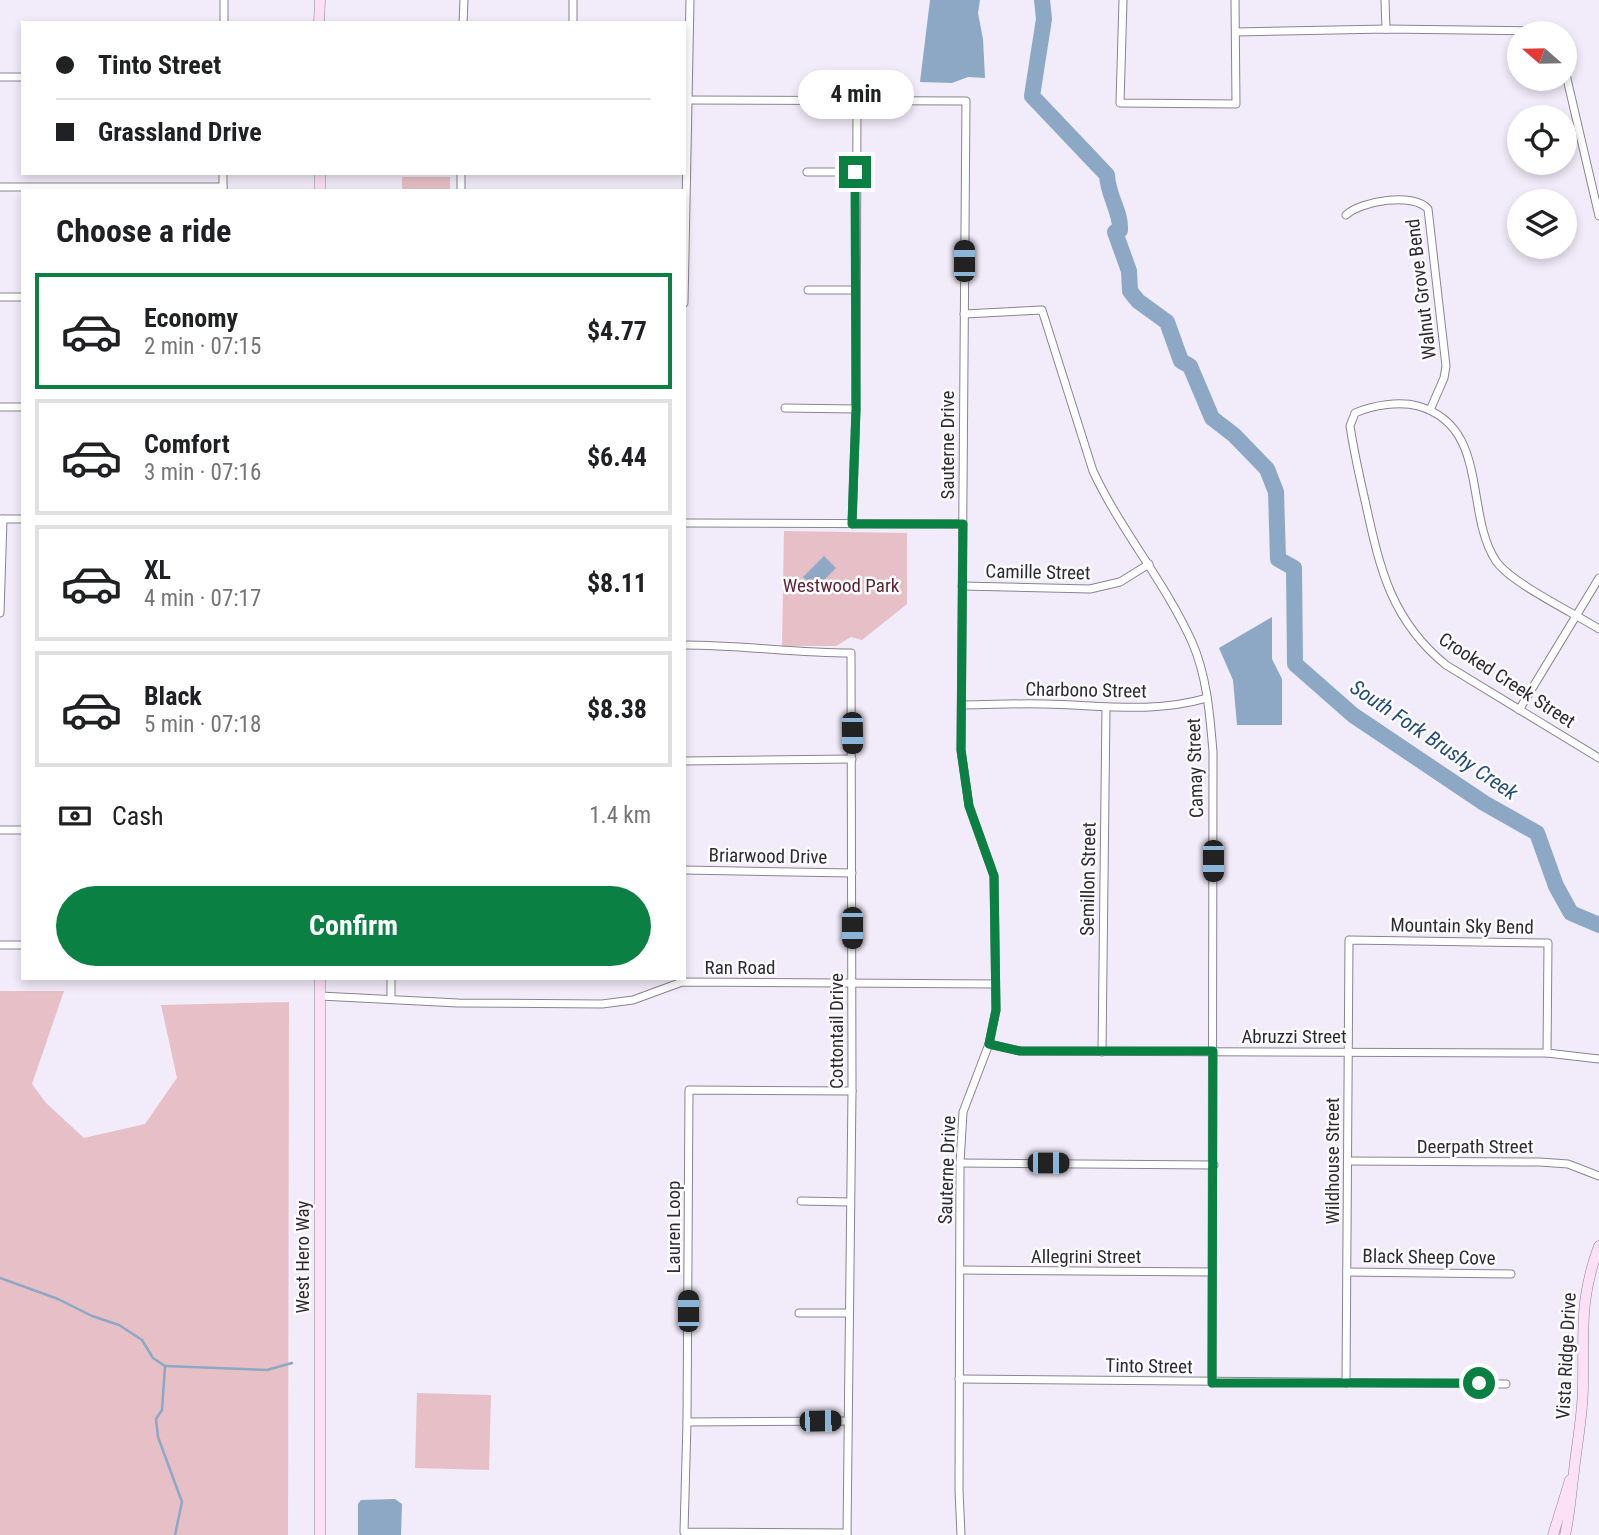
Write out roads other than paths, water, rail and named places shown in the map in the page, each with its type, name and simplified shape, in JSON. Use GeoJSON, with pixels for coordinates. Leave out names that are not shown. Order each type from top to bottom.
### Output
{"type":"FeatureCollection","features":[{"type":"Feature","properties":{"kind":"main road"},"geometry":{"type":"LineString","coordinates":[[319,21],[320,0]]}},
{"type":"Feature","properties":{"kind":"main road","name":"West Hero Way"},"geometry":{"type":"LineString","coordinates":[[320,980],[320,1535]]}},
{"type":"Feature","properties":{"kind":"main road","name":"Vista Ridge Drive"},"geometry":{"type":"LineString","coordinates":[[1565,1535],[1571,1508],[1582,1406],[1581,1329],[1584,1299],[1599,1246]]}},
{"type":"Feature","properties":{"kind":"main road","name":"Vista Ridge Drive"},"geometry":{"type":"LineString","coordinates":[[1553,1535],[1563,1497],[1574,1470]]}},
{"type":"Feature","properties":{"kind":"street"},"geometry":{"type":"LineString","coordinates":[[224,0],[224,21]]}},
{"type":"Feature","properties":{"kind":"street"},"geometry":{"type":"LineString","coordinates":[[463,21],[464,0]]}},
{"type":"Feature","properties":{"kind":"street"},"geometry":{"type":"LineString","coordinates":[[573,0],[573,21]]}},
{"type":"Feature","properties":{"kind":"street"},"geometry":{"type":"LineString","coordinates":[[690,0],[686,100],[857,102],[856,409],[852,524]]}},
{"type":"Feature","properties":{"kind":"street"},"geometry":{"type":"LineString","coordinates":[[1123,0],[1120,103],[1236,104],[1235,0]]}},
{"type":"Feature","properties":{"kind":"street"},"geometry":{"type":"LineString","coordinates":[[1385,0],[1385,29]]}},
{"type":"Feature","properties":{"kind":"street"},"geometry":{"type":"LineString","coordinates":[[1236,32],[1385,29],[1507,31]]}},
{"type":"Feature","properties":{"kind":"street"},"geometry":{"type":"LineString","coordinates":[[0,77],[21,76]]}},
{"type":"Feature","properties":{"kind":"street"},"geometry":{"type":"LineString","coordinates":[[1570,91],[1599,216]]}},
{"type":"Feature","properties":{"kind":"street","name":"Sauterne Drive"},"geometry":{"type":"LineString","coordinates":[[857,102],[966,101],[961,750],[969,806],[994,876],[996,1010],[989,1044],[963,1112],[960,1163],[961,1535]]}},
{"type":"Feature","properties":{"kind":"street"},"geometry":{"type":"LineString","coordinates":[[807,172],[855,172]]}},
{"type":"Feature","properties":{"kind":"street"},"geometry":{"type":"LineString","coordinates":[[0,187],[223,189]]}},
{"type":"Feature","properties":{"kind":"street","name":"Walnut Grove Bend"},"geometry":{"type":"LineString","coordinates":[[1346,215],[1365,204],[1411,199],[1428,209],[1446,366],[1430,410]]}},
{"type":"Feature","properties":{"kind":"street"},"geometry":{"type":"LineString","coordinates":[[808,290],[855,290]]}},
{"type":"Feature","properties":{"kind":"street"},"geometry":{"type":"LineString","coordinates":[[0,297],[21,297]]}},
{"type":"Feature","properties":{"kind":"street","name":"Camay Street"},"geometry":{"type":"LineString","coordinates":[[964,314],[1042,310],[1093,471],[1105,496],[1149,564],[1193,645],[1207,698],[1213,752],[1212,1383]]}},
{"type":"Feature","properties":{"kind":"street","name":"Crooked Creek Street"},"geometry":{"type":"LineString","coordinates":[[1430,410],[1407,403],[1394,404],[1363,410],[1355,413],[1351,419],[1351,433],[1375,547],[1382,573],[1401,615],[1429,651],[1446,665],[1599,758]]}},
{"type":"Feature","properties":{"kind":"street"},"geometry":{"type":"LineString","coordinates":[[0,407],[21,407]]}},
{"type":"Feature","properties":{"kind":"street"},"geometry":{"type":"LineString","coordinates":[[785,408],[856,409]]}},
{"type":"Feature","properties":{"kind":"street"},"geometry":{"type":"LineString","coordinates":[[1430,410],[1443,419],[1463,442],[1488,544],[1496,561],[1515,579],[1599,628]]}},
{"type":"Feature","properties":{"kind":"street"},"geometry":{"type":"LineString","coordinates":[[0,613],[2,519],[21,519]]}},
{"type":"Feature","properties":{"kind":"street"},"geometry":{"type":"LineString","coordinates":[[686,523],[963,524]]}},
{"type":"Feature","properties":{"kind":"street","name":"Camille Street"},"geometry":{"type":"LineString","coordinates":[[962,586],[1090,589],[1120,582],[1149,564]]}},
{"type":"Feature","properties":{"kind":"street"},"geometry":{"type":"LineString","coordinates":[[1519,710],[1599,578]]}},
{"type":"Feature","properties":{"kind":"street","name":"Cottontail Drive"},"geometry":{"type":"LineString","coordinates":[[686,645],[722,645],[805,653],[851,653],[852,1091],[847,1534]]}},
{"type":"Feature","properties":{"kind":"street","name":"Charbono Street"},"geometry":{"type":"LineString","coordinates":[[962,705],[1044,704],[1164,708],[1207,698]]}},
{"type":"Feature","properties":{"kind":"street","name":"Semillon Street"},"geometry":{"type":"LineString","coordinates":[[1102,1052],[1106,708]]}},
{"type":"Feature","properties":{"kind":"street"},"geometry":{"type":"LineString","coordinates":[[686,761],[852,760]]}},
{"type":"Feature","properties":{"kind":"street"},"geometry":{"type":"LineString","coordinates":[[0,830],[21,830]]}},
{"type":"Feature","properties":{"kind":"street","name":"Briarwood Drive"},"geometry":{"type":"LineString","coordinates":[[686,870],[852,873]]}},
{"type":"Feature","properties":{"kind":"street","name":"Wildhouse Street"},"geometry":{"type":"LineString","coordinates":[[1346,1383],[1349,940]]}},
{"type":"Feature","properties":{"kind":"street","name":"Mountain Sky Bend"},"geometry":{"type":"LineString","coordinates":[[1349,940],[1548,943],[1546,1053]]}},
{"type":"Feature","properties":{"kind":"street"},"geometry":{"type":"LineString","coordinates":[[0,944],[21,945]]}},
{"type":"Feature","properties":{"kind":"street"},"geometry":{"type":"LineString","coordinates":[[391,980],[391,999]]}},
{"type":"Feature","properties":{"kind":"street","name":"Ran Road"},"geometry":{"type":"LineString","coordinates":[[320,996],[458,1003],[602,1004],[633,1000],[682,982],[995,984]]}},
{"type":"Feature","properties":{"kind":"street","name":"Abruzzi Street"},"geometry":{"type":"LineString","coordinates":[[989,1044],[1020,1051],[1546,1053],[1599,1059]]}},
{"type":"Feature","properties":{"kind":"street","name":"Lauren Loop"},"geometry":{"type":"LineString","coordinates":[[847,1534],[684,1532],[689,1090],[852,1091]]}},
{"type":"Feature","properties":{"kind":"street","name":"Deerpath Street"},"geometry":{"type":"LineString","coordinates":[[1348,1160],[1540,1161],[1568,1164],[1599,1175]]}},
{"type":"Feature","properties":{"kind":"street"},"geometry":{"type":"LineString","coordinates":[[960,1163],[1214,1165]]}},
{"type":"Feature","properties":{"kind":"street"},"geometry":{"type":"LineString","coordinates":[[801,1201],[850,1202]]}},
{"type":"Feature","properties":{"kind":"street","name":"Allegrini Street"},"geometry":{"type":"LineString","coordinates":[[960,1270],[1211,1272]]}},
{"type":"Feature","properties":{"kind":"street","name":"Black Sheep Cove"},"geometry":{"type":"LineString","coordinates":[[1347,1272],[1511,1274]]}},
{"type":"Feature","properties":{"kind":"street"},"geometry":{"type":"LineString","coordinates":[[799,1313],[849,1313]]}},
{"type":"Feature","properties":{"kind":"street","name":"Tinto Street"},"geometry":{"type":"LineString","coordinates":[[959,1379],[1506,1384]]}},
{"type":"Feature","properties":{"kind":"street"},"geometry":{"type":"LineString","coordinates":[[687,1422],[847,1420]]}},
{"type":"Feature","properties":{"kind":"water"},"geometry":{"type":"Polygon","coordinates":[[[930,0],[980,0],[978,13],[983,39],[985,78],[968,77],[952,83],[920,82],[930,0]]]}},
{"type":"Feature","properties":{"kind":"water"},"geometry":{"type":"Polygon","coordinates":[[[824,556],[836,568],[815,589],[803,577],[824,556]]]}},
{"type":"Feature","properties":{"kind":"water"},"geometry":{"type":"Polygon","coordinates":[[[1272,617],[1272,659],[1282,679],[1282,725],[1237,725],[1233,680],[1219,648],[1272,617]]]}},
{"type":"Feature","properties":{"kind":"water"},"geometry":{"type":"Polygon","coordinates":[[[395,1499],[402,1504],[401,1535],[358,1535],[358,1504],[361,1500],[395,1499]]]}},
{"type":"Feature","properties":{"kind":"waterway","name":"South Fork Brushy Creek"},"geometry":{"type":"LineString","coordinates":[[1042,0],[1044,19],[1032,96],[1107,175],[1119,216],[1120,230],[1115,232],[1129,271],[1130,291],[1138,301],[1167,322],[1181,361],[1190,366],[1212,418],[1234,435],[1267,469],[1276,492],[1278,559],[1294,568],[1295,664],[1353,715],[1484,803],[1537,833],[1556,886],[1571,913],[1599,925]]}},
{"type":"Feature","properties":{"kind":"waterway"},"geometry":{"type":"LineString","coordinates":[[0,1278],[119,1325],[142,1340],[153,1358],[165,1366],[162,1410],[156,1419],[158,1437],[182,1502],[175,1535]]}},
{"type":"Feature","properties":{"kind":"waterway"},"geometry":{"type":"LineString","coordinates":[[165,1366],[267,1370],[292,1363]]}},
{"type":"Feature","properties":{"kind":"park label","name":"Westwood Park"},"geometry":{"type":"Point","coordinates":[841,585]}}]}
